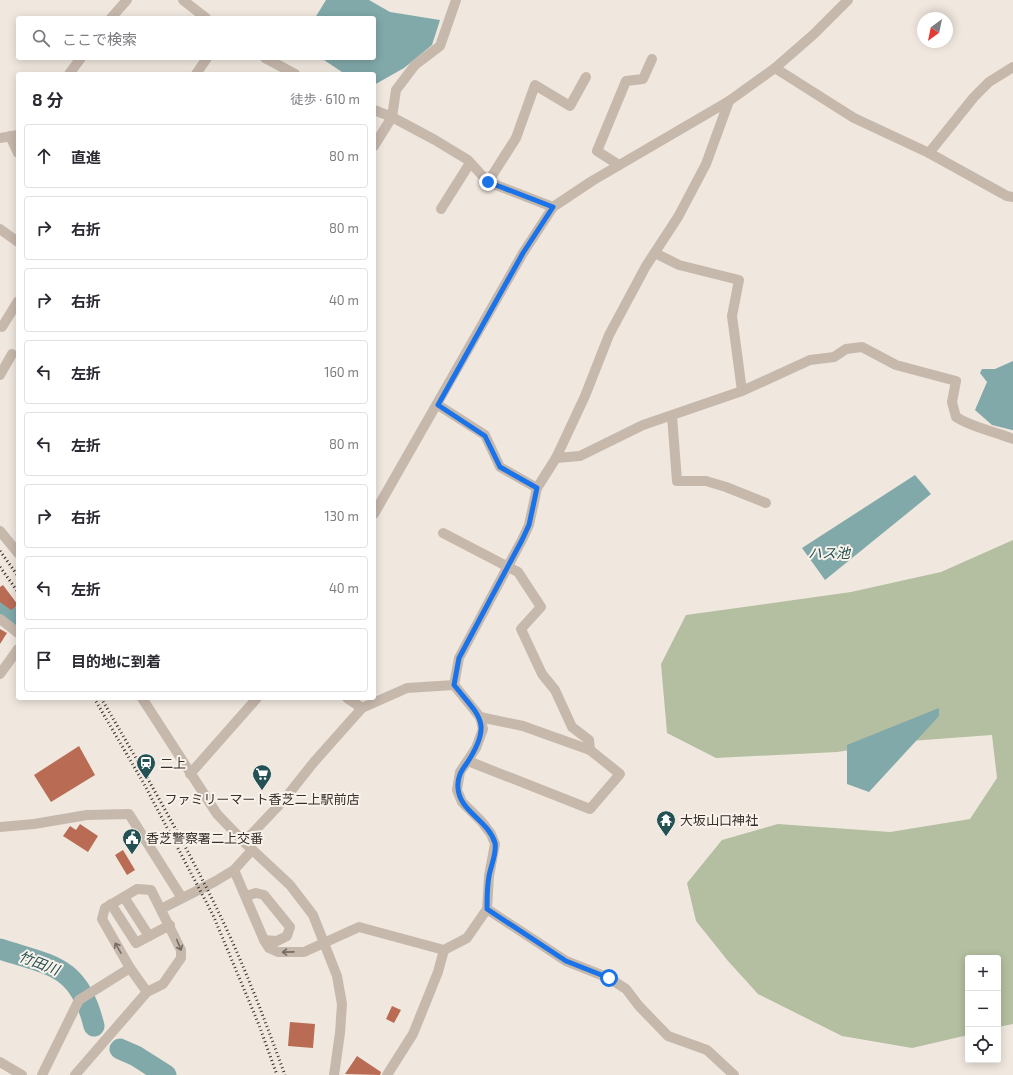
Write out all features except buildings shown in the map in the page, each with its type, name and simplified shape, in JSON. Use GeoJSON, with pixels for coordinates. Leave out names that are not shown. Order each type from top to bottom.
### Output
{"type":"FeatureCollection","features":[{"type":"Feature","properties":{"kind":"street"},"geometry":{"type":"LineString","coordinates":[[113,16],[127,0]]}},
{"type":"Feature","properties":{"kind":"street"},"geometry":{"type":"LineString","coordinates":[[183,0],[203,16]]}},
{"type":"Feature","properties":{"kind":"street"},"geometry":{"type":"LineString","coordinates":[[376,143],[392,117],[396,90],[415,65],[440,46],[456,0]]}},
{"type":"Feature","properties":{"kind":"street"},"geometry":{"type":"LineString","coordinates":[[376,511],[438,405],[523,253],[553,207],[619,165],[728,101],[775,68],[814,34],[848,0]]}},
{"type":"Feature","properties":{"kind":"street"},"geometry":{"type":"LineString","coordinates":[[619,165],[597,151],[626,81],[644,79],[652,59]]}},
{"type":"Feature","properties":{"kind":"street"},"geometry":{"type":"LineString","coordinates":[[70,72],[80,60]]}},
{"type":"Feature","properties":{"kind":"street"},"geometry":{"type":"LineString","coordinates":[[197,72],[206,60]]}},
{"type":"Feature","properties":{"kind":"street"},"geometry":{"type":"LineString","coordinates":[[269,60],[291,72]]}},
{"type":"Feature","properties":{"kind":"street"},"geometry":{"type":"LineString","coordinates":[[929,152],[974,97],[989,82],[1013,67]]}},
{"type":"Feature","properties":{"kind":"street"},"geometry":{"type":"LineString","coordinates":[[775,68],[854,118],[929,152],[1007,196],[1013,197]]}},
{"type":"Feature","properties":{"kind":"street"},"geometry":{"type":"LineString","coordinates":[[488,182],[516,138],[535,86],[570,106],[586,77]]}},
{"type":"Feature","properties":{"kind":"street"},"geometry":{"type":"LineString","coordinates":[[234,870],[264,940],[270,948],[278,952],[304,952],[359,927],[444,950],[467,938],[487,909],[489,876],[495,844],[491,834],[482,822],[462,802],[458,790],[460,772],[476,748],[483,729],[480,717],[454,685],[459,658],[509,566],[529,525],[537,488],[556,458],[585,396],[609,335],[655,253],[678,217],[706,164],[728,101]]}},
{"type":"Feature","properties":{"kind":"street"},"geometry":{"type":"LineString","coordinates":[[376,111],[392,117],[435,140],[470,163],[488,182],[553,207]]}},
{"type":"Feature","properties":{"kind":"street"},"geometry":{"type":"LineString","coordinates":[[9,136],[16,149]]}},
{"type":"Feature","properties":{"kind":"street"},"geometry":{"type":"LineString","coordinates":[[441,209],[470,163]]}},
{"type":"Feature","properties":{"kind":"street"},"geometry":{"type":"LineString","coordinates":[[0,229],[16,241]]}},
{"type":"Feature","properties":{"kind":"street"},"geometry":{"type":"LineString","coordinates":[[655,253],[679,265],[739,280],[732,316],[742,391]]}},
{"type":"Feature","properties":{"kind":"street"},"geometry":{"type":"LineString","coordinates":[[2,327],[16,305]]}},
{"type":"Feature","properties":{"kind":"street"},"geometry":{"type":"LineString","coordinates":[[556,458],[580,456],[643,425],[742,391],[810,360],[834,357],[846,349],[862,346],[896,365],[956,381],[952,402],[956,417],[968,424],[990,430],[1013,439]]}},
{"type":"Feature","properties":{"kind":"street"},"geometry":{"type":"LineString","coordinates":[[0,375],[12,354]]}},
{"type":"Feature","properties":{"kind":"street"},"geometry":{"type":"LineString","coordinates":[[438,405],[485,436],[500,467],[537,488]]}},
{"type":"Feature","properties":{"kind":"street"},"geometry":{"type":"LineString","coordinates":[[672,416],[677,480],[706,481],[726,487],[766,503]]}},
{"type":"Feature","properties":{"kind":"street"},"geometry":{"type":"LineString","coordinates":[[0,531],[16,551]]}},
{"type":"Feature","properties":{"kind":"street"},"geometry":{"type":"LineString","coordinates":[[443,533],[518,572],[541,607],[521,629],[542,674],[555,690],[572,727],[589,740],[590,750]]}},
{"type":"Feature","properties":{"kind":"street"},"geometry":{"type":"LineString","coordinates":[[0,619],[16,631]]}},
{"type":"Feature","properties":{"kind":"street"},"geometry":{"type":"LineString","coordinates":[[0,674],[16,652]]}},
{"type":"Feature","properties":{"kind":"street"},"geometry":{"type":"LineString","coordinates":[[244,842],[283,801],[319,756],[362,708],[407,688],[454,685]]}},
{"type":"Feature","properties":{"kind":"street"},"geometry":{"type":"LineString","coordinates":[[143,700],[217,814],[252,850],[290,885],[313,915],[325,942],[337,976],[342,1004],[340,1033],[334,1075]]}},
{"type":"Feature","properties":{"kind":"street"},"geometry":{"type":"LineString","coordinates":[[190,774],[255,700]]}},
{"type":"Feature","properties":{"kind":"street"},"geometry":{"type":"LineString","coordinates":[[349,700],[362,708]]}},
{"type":"Feature","properties":{"kind":"street"},"geometry":{"type":"LineString","coordinates":[[468,761],[590,809],[620,774],[590,750],[523,726],[480,717]]}},
{"type":"Feature","properties":{"kind":"street"},"geometry":{"type":"LineString","coordinates":[[0,827],[34,824],[87,814],[129,814],[182,898]]}},
{"type":"Feature","properties":{"kind":"street"},"geometry":{"type":"LineString","coordinates":[[161,909],[234,870],[252,850]]}},
{"type":"Feature","properties":{"kind":"street"},"geometry":{"type":"LineString","coordinates":[[75,1075],[147,992],[163,984],[181,958],[181,950],[170,925],[151,890],[137,889],[105,908],[102,919],[130,968],[147,992]]}},
{"type":"Feature","properties":{"kind":"street"},"geometry":{"type":"LineString","coordinates":[[246,896],[256,893],[264,895],[290,927],[287,936],[277,941],[264,940]]}},
{"type":"Feature","properties":{"kind":"street"},"geometry":{"type":"LineString","coordinates":[[124,897],[149,936]]}},
{"type":"Feature","properties":{"kind":"street"},"geometry":{"type":"LineString","coordinates":[[111,904],[136,943],[170,925]]}},
{"type":"Feature","properties":{"kind":"street"},"geometry":{"type":"LineString","coordinates":[[487,909],[566,961],[609,978],[626,989],[639,1006],[668,1036],[707,1050],[734,1075]]}},
{"type":"Feature","properties":{"kind":"street"},"geometry":{"type":"LineString","coordinates":[[387,1075],[413,1034],[438,972],[444,950]]}},
{"type":"Feature","properties":{"kind":"street"},"geometry":{"type":"LineString","coordinates":[[42,1075],[85,995],[130,968]]}},
{"type":"Feature","properties":{"kind":"street"},"geometry":{"type":"LineString","coordinates":[[0,1062],[22,1075]]}},
{"type":"Feature","properties":{"kind":"green space"},"geometry":{"type":"Polygon","coordinates":[[[1013,540],[1013,1024],[1001,1026],[1001,955],[965,955],[965,1036],[912,1048],[842,1036],[758,994],[728,961],[696,921],[687,883],[722,840],[778,824],[890,832],[970,819],[997,778],[992,735],[910,741],[837,752],[716,758],[667,733],[661,664],[686,615],[851,592],[941,572],[1013,540]]]}},
{"type":"Feature","properties":{"kind":"water"},"geometry":{"type":"Polygon","coordinates":[[[326,0],[369,0],[390,12],[440,20],[432,45],[404,68],[376,84],[376,72],[342,72],[324,60],[376,60],[376,16],[316,16],[326,0]]]}},
{"type":"Feature","properties":{"kind":"water"},"geometry":{"type":"Polygon","coordinates":[[[1013,361],[1012,430],[992,425],[975,410],[987,382],[980,373],[982,369],[995,369],[1013,361]]]}},
{"type":"Feature","properties":{"kind":"water","name":"ハス池"},"geometry":{"type":"Polygon","coordinates":[[[915,475],[931,494],[825,580],[802,548],[915,475]]]}},
{"type":"Feature","properties":{"kind":"water"},"geometry":{"type":"Polygon","coordinates":[[[939,708],[939,716],[869,792],[847,784],[847,745],[939,708]]]}},
{"type":"Feature","properties":{"kind":"waterway"},"geometry":{"type":"LineString","coordinates":[[0,610],[16,620]]}},
{"type":"Feature","properties":{"kind":"waterway","name":"竹田川"},"geometry":{"type":"LineString","coordinates":[[0,949],[49,965],[61,971],[71,979],[80,991],[88,1006],[94,1026]]}},
{"type":"Feature","properties":{"kind":"waterway","name":"竹田川"},"geometry":{"type":"LineString","coordinates":[[120,1049],[136,1056],[166,1075]]}},
{"type":"Feature","properties":{"kind":"railway"},"geometry":{"type":"LineString","coordinates":[[0,551],[16,573]]}},
{"type":"Feature","properties":{"kind":"railway"},"geometry":{"type":"LineString","coordinates":[[0,567],[16,589]]}},
{"type":"Feature","properties":{"kind":"railway"},"geometry":{"type":"LineString","coordinates":[[95,700],[143,782],[213,915],[259,1025],[277,1075]]}},
{"type":"Feature","properties":{"kind":"railway"},"geometry":{"type":"LineString","coordinates":[[102,700],[177,831],[219,913],[254,993],[285,1075]]}},
{"type":"Feature","properties":{"kind":"place","name":"二上"},"geometry":{"type":"Point","coordinates":[146,780]}},
{"type":"Feature","properties":{"kind":"place","name":"ファミリーマート香芝二上駅前店"},"geometry":{"type":"Point","coordinates":[262,791]}},
{"type":"Feature","properties":{"kind":"place","name":"大坂山口神社"},"geometry":{"type":"Point","coordinates":[666,837]}},
{"type":"Feature","properties":{"kind":"place","name":"香芝警察署二上交番"},"geometry":{"type":"Point","coordinates":[132,855]}},
{"type":"Feature","properties":{"kind":"route"},"geometry":{"type":"LineString","coordinates":[[488,182],[553,207],[523,253],[498,296],[438,405],[485,436],[500,467],[537,488],[529,525],[500,584],[459,658],[456,667],[454,685],[480,717],[483,729],[476,748],[460,772],[458,790],[462,802],[482,822],[491,834],[495,844],[495,853],[489,876],[487,909],[566,961],[609,978]]}}]}
